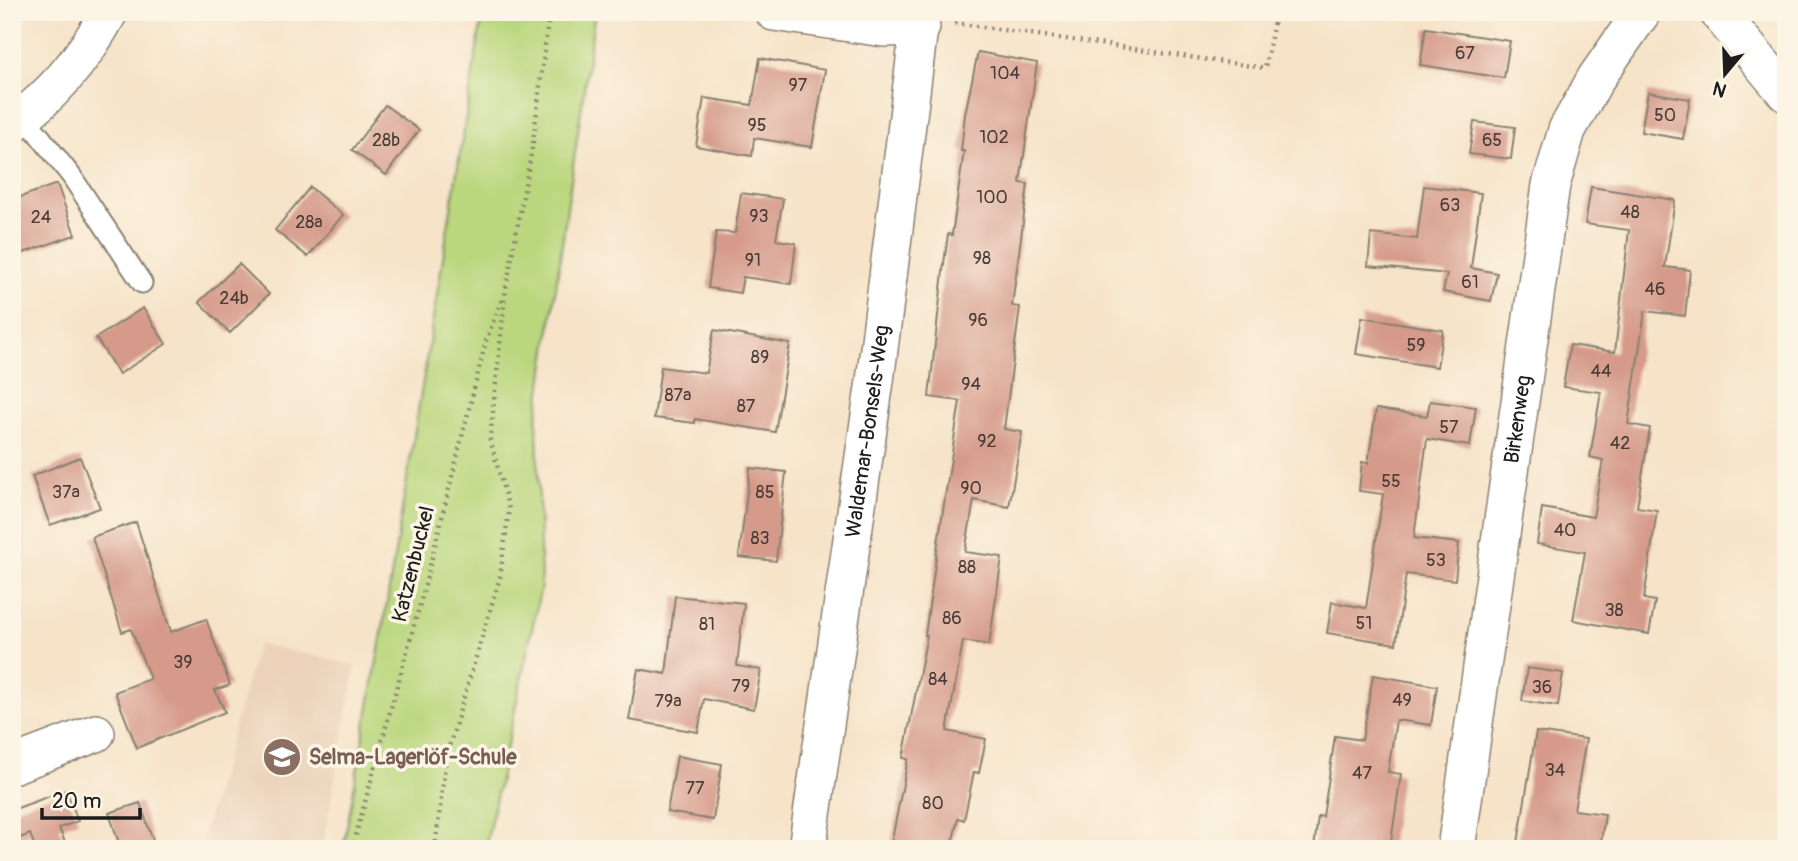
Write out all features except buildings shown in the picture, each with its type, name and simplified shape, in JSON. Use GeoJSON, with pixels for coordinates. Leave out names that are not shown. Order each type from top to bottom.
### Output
{"type":"FeatureCollection","features":[{"type":"Feature","properties":{"kind":"street"},"geometry":{"type":"LineString","coordinates":[[18,120],[87,52],[109,12]]}},
{"type":"Feature","properties":{"kind":"street"},"geometry":{"type":"LineString","coordinates":[[774,12],[884,28],[921,19]]}},
{"type":"Feature","properties":{"kind":"street","name":"Birkenweg"},"geometry":{"type":"LineString","coordinates":[[1456,849],[1551,185],[1567,130],[1596,78],[1642,12]]}},
{"type":"Feature","properties":{"kind":"street"},"geometry":{"type":"LineString","coordinates":[[1718,12],[1786,93]]}},
{"type":"Feature","properties":{"kind":"street","name":"Waldemar-Bonsels-Weg"},"geometry":{"type":"LineString","coordinates":[[807,849],[875,381],[921,19]]}},
{"type":"Feature","properties":{"kind":"street"},"geometry":{"type":"LineString","coordinates":[[12,765],[96,733]]}},
{"type":"Feature","properties":{"kind":"lane"},"geometry":{"type":"LineString","coordinates":[[18,120],[72,177],[142,283]]}},
{"type":"Feature","properties":{"kind":"path","name":"Katzenbuckel"},"geometry":{"type":"LineString","coordinates":[[435,849],[446,757],[500,577],[509,509],[490,439],[506,288],[533,143],[549,12]]}},
{"type":"Feature","properties":{"kind":"path"},"geometry":{"type":"LineString","coordinates":[[921,19],[1265,68],[1276,12]]}},
{"type":"Feature","properties":{"kind":"path","name":"Katzenbuckel"},"geometry":{"type":"LineString","coordinates":[[352,849],[423,593],[486,341],[506,288]]}},
{"type":"Feature","properties":{"kind":"shaded area","name":"Selma-Lagerlöf-Schule"},"geometry":{"type":"Polygon","coordinates":[[[258,644],[356,665],[322,849],[199,849],[258,644]]]}},
{"type":"Feature","properties":{"kind":"green space"},"geometry":{"type":"Polygon","coordinates":[[[483,12],[595,12],[537,420],[541,587],[485,849],[343,849],[381,639],[483,12]]]}},
{"type":"Feature","properties":{"kind":"place","name":"Selma-Lagerlöf-Schule"},"geometry":{"type":"Point","coordinates":[282,757]}}]}
